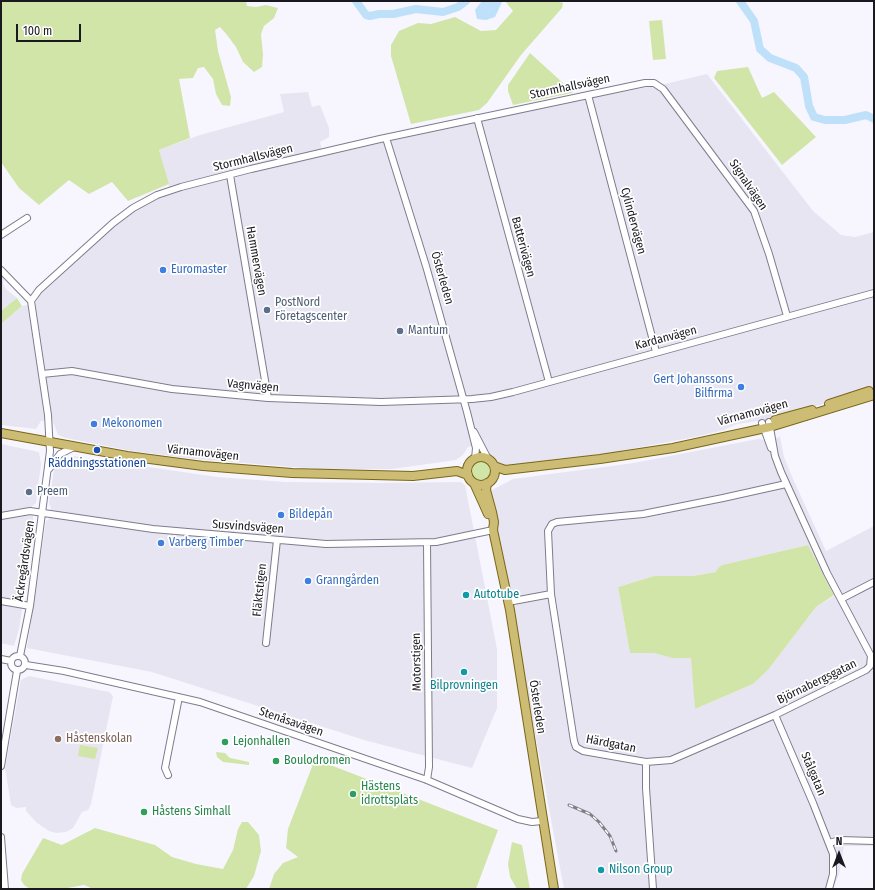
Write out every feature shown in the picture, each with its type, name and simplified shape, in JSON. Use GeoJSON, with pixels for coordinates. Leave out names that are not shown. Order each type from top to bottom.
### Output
{"type":"FeatureCollection","features":[{"type":"Feature","properties":{"kind":"main road","name":"Värnamovägen"},"geometry":{"type":"LineString","coordinates":[[766,425],[874,390]]}},
{"type":"Feature","properties":{"kind":"main road","name":"Värnamovägen"},"geometry":{"type":"LineString","coordinates":[[494,466],[505,470],[673,448],[874,396]]}},
{"type":"Feature","properties":{"kind":"main road","name":"Värnamovägen"},"geometry":{"type":"LineString","coordinates":[[1,433],[127,456],[203,466],[292,473],[406,474],[441,470],[482,457],[488,459]]}},
{"type":"Feature","properties":{"kind":"main road"},"geometry":{"type":"LineString","coordinates":[[488,459],[494,466],[494,473],[490,481]]}},
{"type":"Feature","properties":{"kind":"main road"},"geometry":{"type":"LineString","coordinates":[[473,460],[468,468],[468,474],[474,483]]}},
{"type":"Feature","properties":{"kind":"main road","name":"Värnamovägen"},"geometry":{"type":"LineString","coordinates":[[474,483],[481,484],[512,473],[552,465]]}},
{"type":"Feature","properties":{"kind":"main road","name":"Värnamovägen"},"geometry":{"type":"LineString","coordinates":[[406,474],[413,476],[458,471],[468,474]]}},
{"type":"Feature","properties":{"kind":"main road","name":"Österleden"},"geometry":{"type":"LineString","coordinates":[[490,481],[486,490],[494,522],[493,530]]}},
{"type":"Feature","properties":{"kind":"main road","name":"Österleden"},"geometry":{"type":"LineString","coordinates":[[474,483],[484,504],[493,530],[508,602],[554,889]]}},
{"type":"Feature","properties":{"kind":"street","name":"Stormhallsvägen"},"geometry":{"type":"LineString","coordinates":[[31,301],[39,290],[113,223],[133,208],[169,191],[386,138],[645,83],[656,83]]}},
{"type":"Feature","properties":{"kind":"street","name":"Signalvägen"},"geometry":{"type":"LineString","coordinates":[[656,83],[663,89],[754,211],[767,248],[787,316]]}},
{"type":"Feature","properties":{"kind":"street","name":"Cylindervägen"},"geometry":{"type":"LineString","coordinates":[[588,95],[656,352]]}},
{"type":"Feature","properties":{"kind":"street","name":"Batterivägen"},"geometry":{"type":"LineString","coordinates":[[477,118],[549,382]]}},
{"type":"Feature","properties":{"kind":"street","name":"Österleden"},"geometry":{"type":"LineString","coordinates":[[386,138],[426,266],[464,399],[476,448],[473,460]]}},
{"type":"Feature","properties":{"kind":"street","name":"Hammervägen"},"geometry":{"type":"LineString","coordinates":[[230,175],[268,398]]}},
{"type":"Feature","properties":{"kind":"street"},"geometry":{"type":"LineString","coordinates":[[1,235],[27,218]]}},
{"type":"Feature","properties":{"kind":"street"},"geometry":{"type":"LineString","coordinates":[[1,270],[31,301],[50,442]]}},
{"type":"Feature","properties":{"kind":"street","name":"Kardanvägen"},"geometry":{"type":"LineString","coordinates":[[464,399],[491,397],[874,293]]}},
{"type":"Feature","properties":{"kind":"street","name":"Vagnvägen"},"geometry":{"type":"LineString","coordinates":[[42,374],[72,371],[172,389],[268,398],[380,402],[464,399]]}},
{"type":"Feature","properties":{"kind":"street","name":"Österleden"},"geometry":{"type":"LineString","coordinates":[[471,425],[488,459]]}},
{"type":"Feature","properties":{"kind":"street","name":"Björnabergsgatan"},"geometry":{"type":"LineString","coordinates":[[646,762],[671,760],[775,715],[866,670],[870,666],[871,656],[841,599],[786,484],[775,456],[766,425]]}},
{"type":"Feature","properties":{"kind":"street","name":"Äckregårdsvägen"},"geometry":{"type":"LineString","coordinates":[[20,656],[30,606],[49,469],[50,442]]}},
{"type":"Feature","properties":{"kind":"street"},"geometry":{"type":"LineString","coordinates":[[49,469],[60,454],[76,446]]}},
{"type":"Feature","properties":{"kind":"street","name":"Härdgatan"},"geometry":{"type":"LineString","coordinates":[[653,889],[646,788],[646,762],[583,751],[576,747],[551,594],[548,531],[552,524],[643,514],[786,484]]}},
{"type":"Feature","properties":{"kind":"street","name":"Susvindsvägen"},"geometry":{"type":"LineString","coordinates":[[1,516],[30,511],[43,512],[146,528],[326,544],[427,543],[493,530]]}},
{"type":"Feature","properties":{"kind":"street","name":"Fläktstigen"},"geometry":{"type":"LineString","coordinates":[[266,643],[277,540]]}},
{"type":"Feature","properties":{"kind":"street","name":"Motorstigen"},"geometry":{"type":"LineString","coordinates":[[427,543],[429,768],[427,780]]}},
{"type":"Feature","properties":{"kind":"street"},"geometry":{"type":"LineString","coordinates":[[841,599],[874,582]]}},
{"type":"Feature","properties":{"kind":"street"},"geometry":{"type":"LineString","coordinates":[[508,602],[551,594]]}},
{"type":"Feature","properties":{"kind":"street"},"geometry":{"type":"LineString","coordinates":[[1,601],[30,606]]}},
{"type":"Feature","properties":{"kind":"street"},"geometry":{"type":"LineString","coordinates":[[15,656],[20,656],[24,658],[26,665],[22,670],[17,670],[12,667],[11,661],[15,656]]}},
{"type":"Feature","properties":{"kind":"street"},"geometry":{"type":"LineString","coordinates":[[1,659],[11,661]]}},
{"type":"Feature","properties":{"kind":"street","name":"Stenåsavägen"},"geometry":{"type":"LineString","coordinates":[[26,665],[64,671],[179,697],[224,710],[427,780],[518,819],[532,822],[542,821]]}},
{"type":"Feature","properties":{"kind":"street"},"geometry":{"type":"LineString","coordinates":[[1,766],[17,670]]}},
{"type":"Feature","properties":{"kind":"street"},"geometry":{"type":"LineString","coordinates":[[168,775],[165,768],[179,697]]}},
{"type":"Feature","properties":{"kind":"street","name":"Stålgatan"},"geometry":{"type":"LineString","coordinates":[[775,715],[829,843],[834,862],[829,889]]}},
{"type":"Feature","properties":{"kind":"street"},"geometry":{"type":"LineString","coordinates":[[1,837],[5,889]]}},
{"type":"Feature","properties":{"kind":"street"},"geometry":{"type":"LineString","coordinates":[[829,843],[840,840],[874,841]]}},
{"type":"Feature","properties":{"kind":"shaded area"},"geometry":{"type":"Polygon","coordinates":[[[707,74],[813,211],[841,235],[855,237],[874,232],[874,387],[820,405],[765,420],[737,424],[724,430],[695,437],[609,453],[531,462],[513,467],[498,466],[489,456],[482,444],[468,447],[463,455],[456,460],[392,469],[317,469],[196,459],[132,451],[66,438],[58,435],[52,419],[41,421],[36,429],[1,425],[1,324],[22,306],[35,304],[40,295],[119,222],[132,212],[153,200],[171,194],[159,150],[200,135],[284,112],[280,94],[308,92],[312,107],[320,105],[329,128],[329,137],[320,142],[323,156],[541,107],[665,84],[707,74]]]}},
{"type":"Feature","properties":{"kind":"shaded area"},"geometry":{"type":"Polygon","coordinates":[[[1,275],[4,278],[3,284],[6,289],[17,298],[1,311],[1,275]]]}},
{"type":"Feature","properties":{"kind":"shaded area"},"geometry":{"type":"Polygon","coordinates":[[[780,437],[784,457],[826,551],[874,526],[874,846],[844,846],[839,874],[833,889],[564,889],[490,491],[513,479],[634,463],[758,439],[766,440],[780,437]],[[808,545],[722,565],[718,568],[717,572],[693,576],[654,576],[618,587],[630,653],[654,653],[672,658],[692,658],[695,709],[753,684],[768,670],[816,607],[834,596],[808,545]]]}},
{"type":"Feature","properties":{"kind":"shaded area"},"geometry":{"type":"Polygon","coordinates":[[[1,444],[39,452],[41,464],[36,503],[32,506],[34,528],[19,629],[14,646],[1,643],[1,444]]]}},
{"type":"Feature","properties":{"kind":"shaded area"},"geometry":{"type":"Polygon","coordinates":[[[73,456],[217,477],[286,482],[461,482],[465,485],[497,649],[497,708],[472,768],[364,740],[152,672],[27,648],[46,521],[49,519],[51,507],[49,504],[54,469],[56,464],[73,456]]]}},
{"type":"Feature","properties":{"kind":"shaded area","name":"Håstenskolan"},"geometry":{"type":"Polygon","coordinates":[[[29,676],[109,692],[113,696],[91,804],[88,810],[82,812],[73,828],[66,832],[56,833],[49,831],[36,822],[26,811],[26,807],[16,808],[11,805],[5,768],[21,680],[29,676]]]}},
{"type":"Feature","properties":{"kind":"green space"},"geometry":{"type":"Polygon","coordinates":[[[1,1],[246,1],[247,6],[256,7],[266,5],[278,8],[274,18],[264,26],[261,34],[263,55],[262,67],[254,72],[243,62],[236,47],[220,27],[215,30],[218,51],[231,97],[230,106],[222,105],[216,94],[213,79],[204,67],[198,68],[193,78],[179,79],[190,138],[159,150],[169,184],[128,201],[112,182],[89,194],[69,180],[39,205],[19,188],[1,162],[1,1]]]}},
{"type":"Feature","properties":{"kind":"green space"},"geometry":{"type":"Polygon","coordinates":[[[505,1],[557,1],[563,3],[562,8],[521,55],[487,103],[479,110],[411,124],[391,56],[391,45],[399,31],[418,23],[431,24],[455,17],[481,31],[496,30],[513,11],[505,1]]]}},
{"type":"Feature","properties":{"kind":"green space"},"geometry":{"type":"Polygon","coordinates":[[[662,20],[666,59],[653,60],[649,21],[662,20]]]}},
{"type":"Feature","properties":{"kind":"green space"},"geometry":{"type":"Polygon","coordinates":[[[530,53],[573,92],[513,105],[508,91],[508,85],[530,53]]]}},
{"type":"Feature","properties":{"kind":"green space"},"geometry":{"type":"Polygon","coordinates":[[[748,67],[762,98],[774,92],[816,137],[782,165],[714,78],[717,71],[748,67]]]}},
{"type":"Feature","properties":{"kind":"green space"},"geometry":{"type":"Polygon","coordinates":[[[17,298],[22,306],[1,324],[1,311],[17,298]]]}},
{"type":"Feature","properties":{"kind":"green space"},"geometry":{"type":"Polygon","coordinates":[[[481,460],[489,463],[492,471],[489,479],[481,482],[473,479],[470,471],[473,463],[481,460]]]}},
{"type":"Feature","properties":{"kind":"green space"},"geometry":{"type":"Polygon","coordinates":[[[808,545],[834,595],[816,607],[768,670],[753,684],[695,709],[691,658],[672,658],[654,653],[630,653],[618,587],[654,576],[693,576],[716,572],[722,565],[808,545]]]}},
{"type":"Feature","properties":{"kind":"green space"},"geometry":{"type":"Polygon","coordinates":[[[80,745],[98,748],[95,759],[78,756],[80,745]]]}},
{"type":"Feature","properties":{"kind":"green space"},"geometry":{"type":"Polygon","coordinates":[[[216,752],[225,753],[230,758],[249,762],[249,765],[223,762],[217,757],[216,752]]]}},
{"type":"Feature","properties":{"kind":"green space","name":"Hästens idrottsplats"},"geometry":{"type":"Polygon","coordinates":[[[315,759],[498,830],[476,889],[269,889],[274,874],[283,863],[298,857],[286,848],[288,829],[315,759]]]}},
{"type":"Feature","properties":{"kind":"green space"},"geometry":{"type":"Polygon","coordinates":[[[242,822],[248,822],[259,835],[261,851],[254,876],[246,889],[93,889],[84,885],[62,889],[30,889],[24,885],[21,880],[22,874],[43,838],[62,845],[95,828],[155,845],[172,857],[196,864],[223,869],[233,850],[238,829],[242,822]]]}},
{"type":"Feature","properties":{"kind":"green space"},"geometry":{"type":"Polygon","coordinates":[[[512,842],[522,845],[530,889],[517,889],[510,877],[508,864],[512,842]]]}},
{"type":"Feature","properties":{"kind":"water"},"geometry":{"type":"Polygon","coordinates":[[[482,1],[502,2],[495,17],[486,20],[477,19],[475,10],[482,1]]]}},
{"type":"Feature","properties":{"kind":"waterway"},"geometry":{"type":"LineString","coordinates":[[356,1],[366,15],[370,16],[379,14],[393,14],[416,9],[443,12],[458,7],[466,1]]}},
{"type":"Feature","properties":{"kind":"waterway"},"geometry":{"type":"LineString","coordinates":[[740,1],[754,21],[760,49],[770,58],[796,68],[804,77],[809,106],[814,117],[825,120],[845,120],[866,115],[874,119]]}},
{"type":"Feature","properties":{"kind":"railway"},"geometry":{"type":"LineString","coordinates":[[569,805],[590,814],[599,822],[610,836],[616,851]]}},
{"type":"Feature","properties":{"kind":"place","name":"Euromaster"},"geometry":{"type":"Point","coordinates":[163,270]}},
{"type":"Feature","properties":{"kind":"place","name":"PostNord Företagscenter"},"geometry":{"type":"Point","coordinates":[267,310]}},
{"type":"Feature","properties":{"kind":"place","name":"Mantum"},"geometry":{"type":"Point","coordinates":[400,331]}},
{"type":"Feature","properties":{"kind":"place","name":"Gert Johanssons Bilfirma"},"geometry":{"type":"Point","coordinates":[741,387]}},
{"type":"Feature","properties":{"kind":"place","name":"Mekonomen"},"geometry":{"type":"Point","coordinates":[94,424]}},
{"type":"Feature","properties":{"kind":"place","name":"Räddningsstationen"},"geometry":{"type":"Point","coordinates":[97,450]}},
{"type":"Feature","properties":{"kind":"place","name":"Preem"},"geometry":{"type":"Point","coordinates":[29,492]}},
{"type":"Feature","properties":{"kind":"place","name":"Bildepån"},"geometry":{"type":"Point","coordinates":[281,515]}},
{"type":"Feature","properties":{"kind":"place","name":"Varberg Timber"},"geometry":{"type":"Point","coordinates":[161,543]}},
{"type":"Feature","properties":{"kind":"place","name":"Granngården"},"geometry":{"type":"Point","coordinates":[308,581]}},
{"type":"Feature","properties":{"kind":"place","name":"Autotube"},"geometry":{"type":"Point","coordinates":[466,595]}},
{"type":"Feature","properties":{"kind":"place","name":"Bilprovningen"},"geometry":{"type":"Point","coordinates":[464,672]}},
{"type":"Feature","properties":{"kind":"place","name":"Håstenskolan"},"geometry":{"type":"Point","coordinates":[58,739]}},
{"type":"Feature","properties":{"kind":"place","name":"Lejonhallen"},"geometry":{"type":"Point","coordinates":[225,742]}},
{"type":"Feature","properties":{"kind":"place","name":"Boulodromen"},"geometry":{"type":"Point","coordinates":[276,761]}},
{"type":"Feature","properties":{"kind":"place","name":"Hästens idrottsplats"},"geometry":{"type":"Point","coordinates":[353,794]}},
{"type":"Feature","properties":{"kind":"place","name":"Håstens Simhall"},"geometry":{"type":"Point","coordinates":[144,812]}},
{"type":"Feature","properties":{"kind":"place","name":"Nilson Group"},"geometry":{"type":"Point","coordinates":[601,870]}}]}
